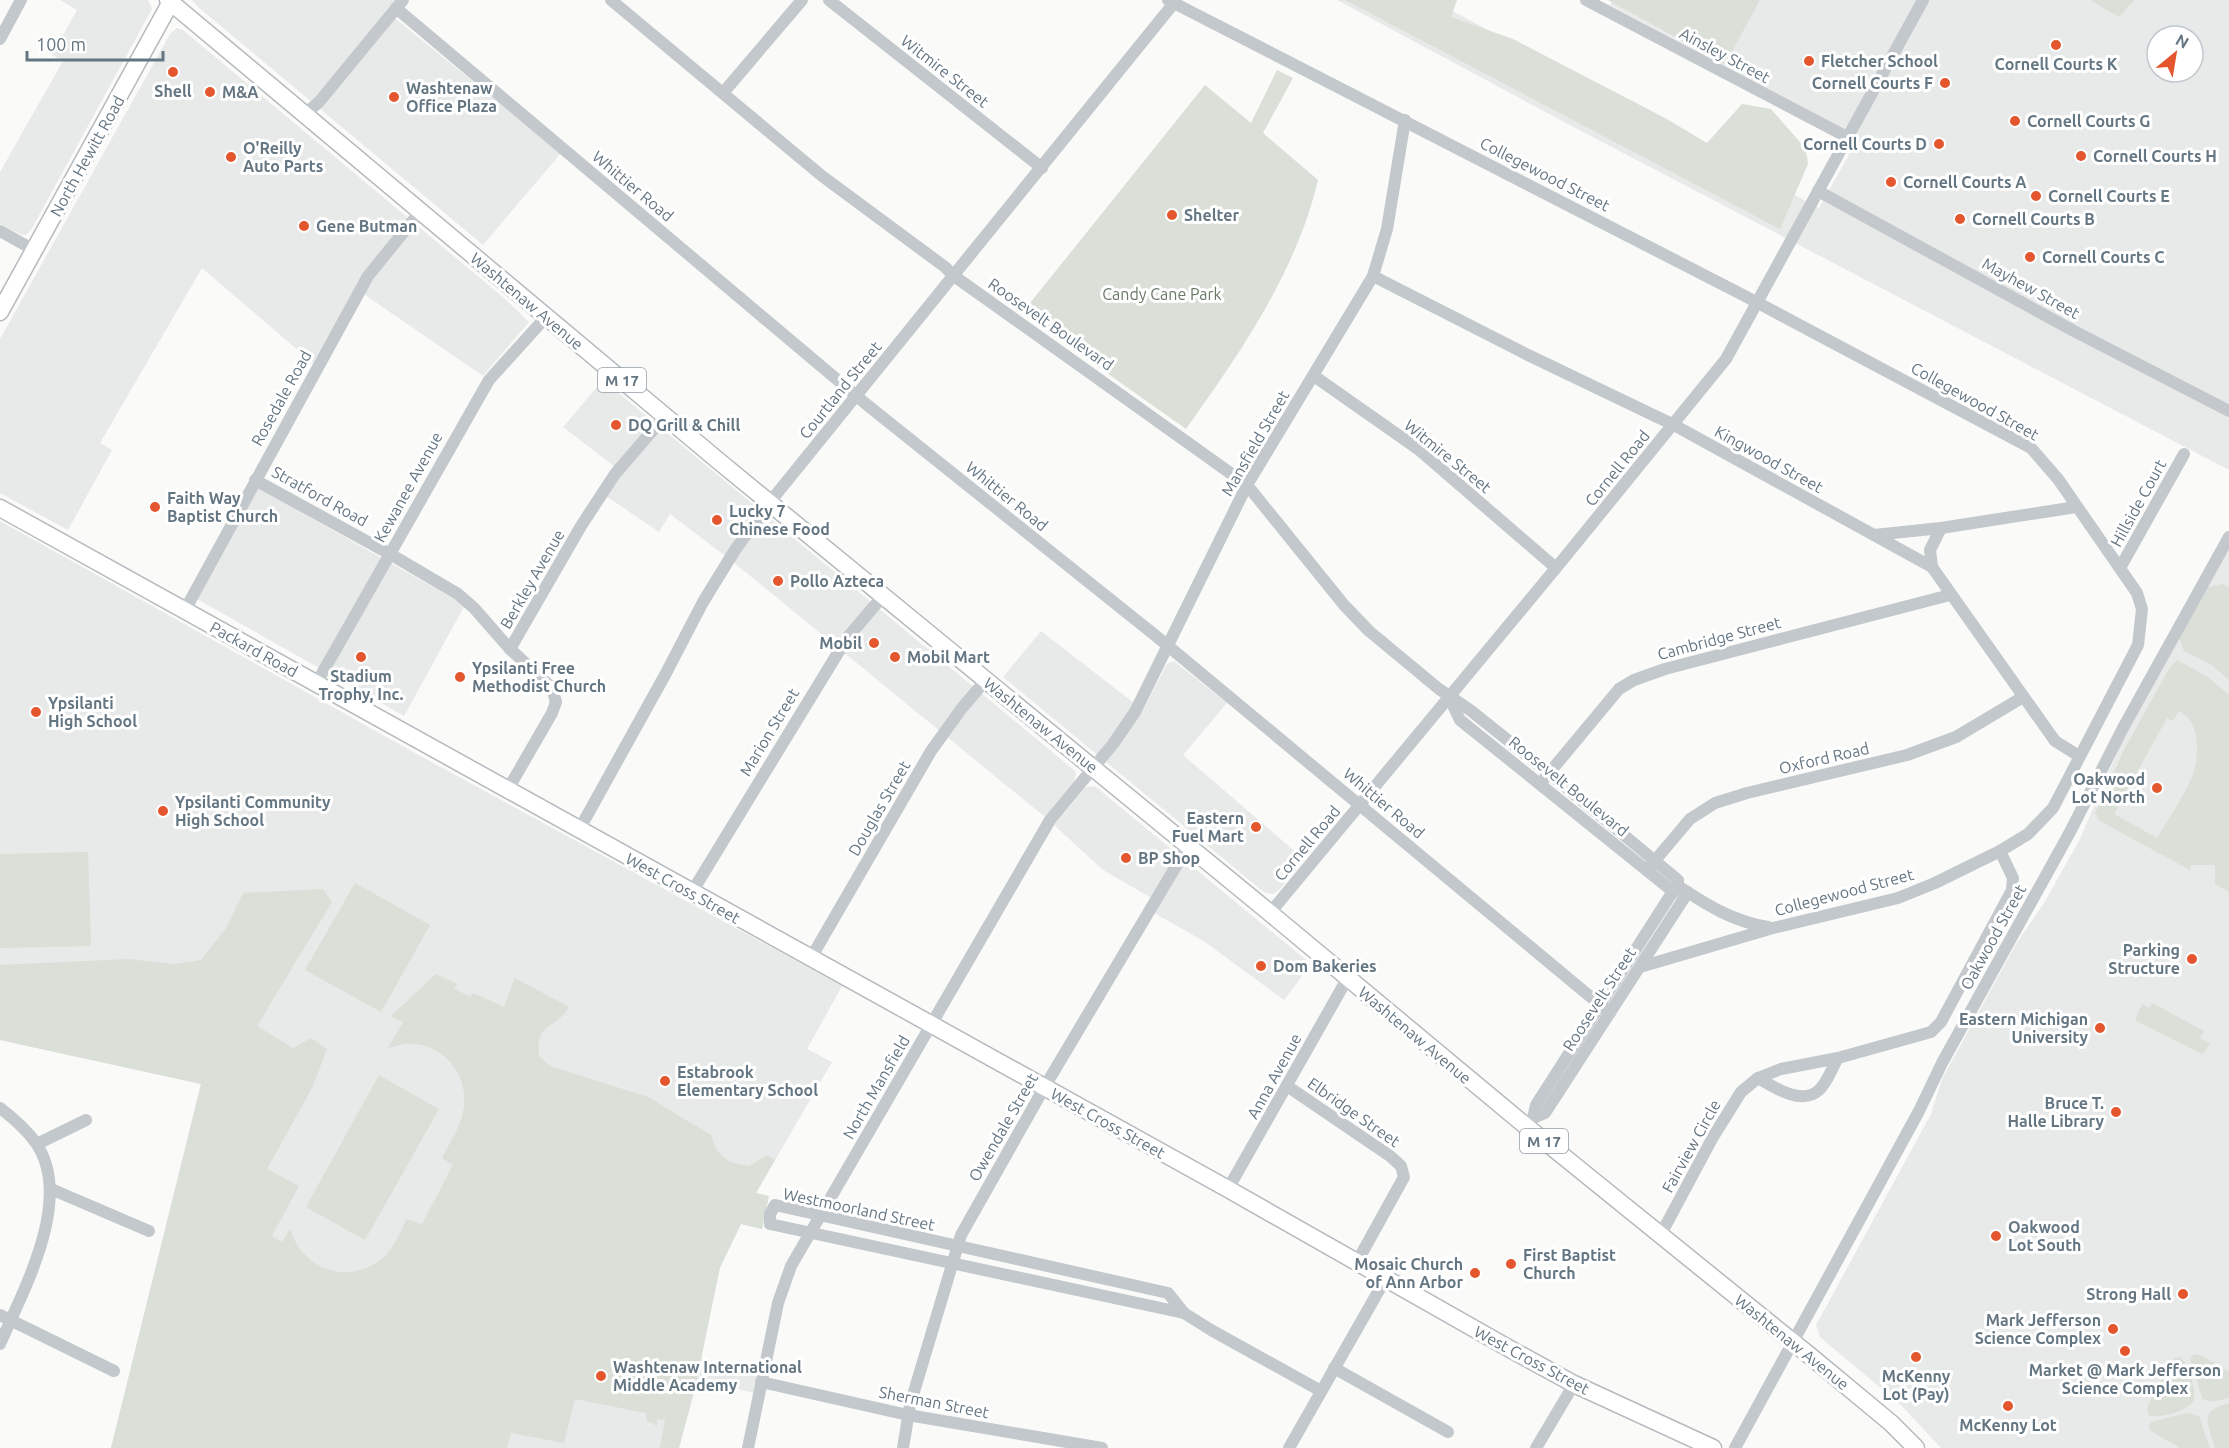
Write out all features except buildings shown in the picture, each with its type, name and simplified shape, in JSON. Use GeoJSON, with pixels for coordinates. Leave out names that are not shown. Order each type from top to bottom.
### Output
{"type":"FeatureCollection","features":[{"type":"Feature","properties":{"kind":"main road","name":"Washtenaw Avenue"},"geometry":{"type":"LineString","coordinates":[[171,1],[665,416],[1270,913],[1347,979],[1530,1123],[1660,1236],[1891,1423],[1916,1448]]}},
{"type":"Feature","properties":{"kind":"main road","name":"North Hewitt Road"},"geometry":{"type":"LineString","coordinates":[[0,312],[171,1]]}},
{"type":"Feature","properties":{"kind":"main road","name":"Packard Road"},"geometry":{"type":"LineString","coordinates":[[0,508],[507,791]]}},
{"type":"Feature","properties":{"kind":"main road","name":"West Cross Street"},"geometry":{"type":"LineString","coordinates":[[507,791],[1574,1383],[1713,1448]]}},
{"type":"Feature","properties":{"kind":"street"},"geometry":{"type":"LineString","coordinates":[[0,39],[21,0]]}},
{"type":"Feature","properties":{"kind":"street","name":"Roosevelt Boulevard"},"geometry":{"type":"LineString","coordinates":[[611,0],[822,176],[954,276],[1247,485],[1344,605],[1369,631],[1550,774],[1651,865]]}},
{"type":"Feature","properties":{"kind":"street"},"geometry":{"type":"LineString","coordinates":[[723,93],[802,0]]}},
{"type":"Feature","properties":{"kind":"street","name":"Witmire Street"},"geometry":{"type":"LineString","coordinates":[[829,0],[1042,168]]}},
{"type":"Feature","properties":{"kind":"street","name":"Ainsley Street"},"geometry":{"type":"LineString","coordinates":[[1586,0],[1849,138]]}},
{"type":"Feature","properties":{"kind":"street","name":"Cornell Road"},"geometry":{"type":"LineString","coordinates":[[1270,913],[1726,359],[1923,0]]}},
{"type":"Feature","properties":{"kind":"street","name":"Courtland Street"},"geometry":{"type":"LineString","coordinates":[[579,830],[703,603],[735,550],[770,502],[1042,168],[1171,2]]}},
{"type":"Feature","properties":{"kind":"street","name":"Collegewood Street"},"geometry":{"type":"LineString","coordinates":[[1171,2],[1757,302],[2031,448],[2058,479],[2137,593],[2142,609],[2138,645],[2053,808],[2028,834],[2000,851],[1935,883],[1898,898],[1635,964]]}},
{"type":"Feature","properties":{"kind":"street"},"geometry":{"type":"LineString","coordinates":[[304,115],[319,102],[400,4]]}},
{"type":"Feature","properties":{"kind":"street","name":"Whittier Road"},"geometry":{"type":"LineString","coordinates":[[400,4],[856,396],[1168,646],[1605,1009]]}},
{"type":"Feature","properties":{"kind":"street","name":"Mansfield Street"},"geometry":{"type":"LineString","coordinates":[[1093,768],[1127,725],[1247,485],[1373,276],[1387,229],[1405,120]]}},
{"type":"Feature","properties":{"kind":"street","name":"Mayhew Street"},"geometry":{"type":"LineString","coordinates":[[1818,191],[2075,331],[2229,411]]}},
{"type":"Feature","properties":{"kind":"street","name":"Rosedale Road"},"geometry":{"type":"LineString","coordinates":[[185,610],[368,276],[420,212]]}},
{"type":"Feature","properties":{"kind":"street"},"geometry":{"type":"LineString","coordinates":[[0,231],[34,250]]}},
{"type":"Feature","properties":{"kind":"street","name":"Kingwood Street"},"geometry":{"type":"LineString","coordinates":[[1373,276],[1528,355],[1674,425],[1932,567],[2055,741],[2079,756]]}},
{"type":"Feature","properties":{"kind":"street","name":"Kewanee Avenue"},"geometry":{"type":"LineString","coordinates":[[316,684],[489,380],[546,317]]}},
{"type":"Feature","properties":{"kind":"street","name":"Witmire Street"},"geometry":{"type":"LineString","coordinates":[[1314,376],[1418,449],[1556,568]]}},
{"type":"Feature","properties":{"kind":"street","name":"Berkley Avenue"},"geometry":{"type":"LineString","coordinates":[[507,791],[552,713],[556,702],[552,688],[510,649],[581,526],[615,474],[665,416]]}},
{"type":"Feature","properties":{"kind":"street","name":"Hillside Court"},"geometry":{"type":"LineString","coordinates":[[2120,568],[2184,454]]}},
{"type":"Feature","properties":{"kind":"street","name":"Stratford Road"},"geometry":{"type":"LineString","coordinates":[[255,480],[458,594],[474,608],[510,649]]}},
{"type":"Feature","properties":{"kind":"street"},"geometry":{"type":"LineString","coordinates":[[1874,535],[1941,528],[2076,507]]}},
{"type":"Feature","properties":{"kind":"street"},"geometry":{"type":"LineString","coordinates":[[1932,567],[1930,550],[1941,528]]}},
{"type":"Feature","properties":{"kind":"street","name":"Oakwood Street"},"geometry":{"type":"LineString","coordinates":[[1735,1448],[1919,1111],[1967,1017],[2070,832],[2127,720],[2229,537]]}},
{"type":"Feature","properties":{"kind":"street","name":"Cambridge Street"},"geometry":{"type":"LineString","coordinates":[[1540,784],[1619,689],[1634,680],[1665,669],[1950,595]]}},
{"type":"Feature","properties":{"kind":"street","name":"Marion Street"},"geometry":{"type":"LineString","coordinates":[[692,892],[810,696],[848,638],[883,596]]}},
{"type":"Feature","properties":{"kind":"street","name":"Douglas Street"},"geometry":{"type":"LineString","coordinates":[[811,958],[931,752],[956,716],[986,680]]}},
{"type":"Feature","properties":{"kind":"street","name":"Roosevelt Boulevard"},"geometry":{"type":"LineString","coordinates":[[1449,696],[1460,720],[1540,784],[1651,865],[1678,880],[1683,889],[1733,918],[1753,925],[1773,928]]}},
{"type":"Feature","properties":{"kind":"street","name":"Oxford Road"},"geometry":{"type":"LineString","coordinates":[[1651,865],[1690,819],[1715,803],[1746,793],[1907,755],[1956,737],[2023,697]]}},
{"type":"Feature","properties":{"kind":"street","name":"North Mansfield"},"geometry":{"type":"LineString","coordinates":[[748,1448],[783,1283],[1050,820],[1093,768]]}},
{"type":"Feature","properties":{"kind":"street","name":"Owendale Street"},"geometry":{"type":"LineString","coordinates":[[903,1448],[908,1415],[957,1246],[979,1200],[1188,846]]}},
{"type":"Feature","properties":{"kind":"street","name":"Oakwood Street"},"geometry":{"type":"LineString","coordinates":[[1931,1032],[1941,1022],[2012,890],[2013,878],[2000,851]]}},
{"type":"Feature","properties":{"kind":"street","name":"Roosevelt Street"},"geometry":{"type":"LineString","coordinates":[[1530,1123],[1545,1113],[1605,1009],[1683,889]]}},
{"type":"Feature","properties":{"kind":"street","name":"Anna Avenue"},"geometry":{"type":"LineString","coordinates":[[1228,1189],[1347,979]]}},
{"type":"Feature","properties":{"kind":"street","name":"Fairview Circle"},"geometry":{"type":"LineString","coordinates":[[1660,1236],[1713,1137],[1741,1092],[1758,1078],[1781,1069],[1838,1058],[1931,1032]]}},
{"type":"Feature","properties":{"kind":"street"},"geometry":{"type":"LineString","coordinates":[[1758,1078],[1784,1092],[1800,1096],[1812,1095],[1820,1090],[1838,1058]]}},
{"type":"Feature","properties":{"kind":"street","name":"Elbridge Street"},"geometry":{"type":"LineString","coordinates":[[1287,1086],[1401,1166],[1404,1177],[1358,1262]]}},
{"type":"Feature","properties":{"kind":"street"},"geometry":{"type":"LineString","coordinates":[[0,1108],[17,1121],[37,1144],[49,1175],[51,1189],[42,1242],[5,1317],[0,1344]]}},
{"type":"Feature","properties":{"kind":"street"},"geometry":{"type":"LineString","coordinates":[[37,1144],[86,1120]]}},
{"type":"Feature","properties":{"kind":"street"},"geometry":{"type":"LineString","coordinates":[[51,1189],[149,1231]]}},
{"type":"Feature","properties":{"kind":"street","name":"Westmoorland Street"},"geometry":{"type":"LineString","coordinates":[[1184,1312],[770,1224],[770,1214],[775,1205],[1168,1293],[1184,1312],[1211,1330],[1321,1391]]}},
{"type":"Feature","properties":{"kind":"street"},"geometry":{"type":"LineString","coordinates":[[1290,1448],[1386,1278]]}},
{"type":"Feature","properties":{"kind":"street"},"geometry":{"type":"LineString","coordinates":[[5,1317],[114,1371]]}},
{"type":"Feature","properties":{"kind":"street"},"geometry":{"type":"LineString","coordinates":[[1334,1368],[1449,1432]]}},
{"type":"Feature","properties":{"kind":"street","name":"Sherman Street"},"geometry":{"type":"LineString","coordinates":[[761,1382],[908,1415],[1102,1448]]}},
{"type":"Feature","properties":{"kind":"street"},"geometry":{"type":"LineString","coordinates":[[1536,1448],[1574,1383]]}},
{"type":"Feature","properties":{"kind":"shaded area"},"geometry":{"type":"Polygon","coordinates":[[[60,0],[148,0],[152,9],[31,230],[26,235],[22,235],[0,224],[0,172],[63,61],[52,55],[77,10],[60,0]]]}},
{"type":"Feature","properties":{"kind":"shaded area"},"geometry":{"type":"Polygon","coordinates":[[[192,0],[395,0],[386,11],[561,153],[483,245],[192,0]]]}},
{"type":"Feature","properties":{"kind":"shaded area"},"geometry":{"type":"Polygon","coordinates":[[[1337,0],[1448,0],[1445,7],[1819,208],[1859,137],[1610,5],[1612,0],[2229,0],[2229,470],[1564,122],[1337,0]]]}},
{"type":"Feature","properties":{"kind":"shaded area"},"geometry":{"type":"Polygon","coordinates":[[[177,28],[183,30],[504,298],[529,322],[483,376],[355,288],[313,363],[202,268],[100,443],[112,450],[68,530],[0,493],[0,339],[170,34],[177,28]]]}},
{"type":"Feature","properties":{"kind":"shaded area"},"geometry":{"type":"Polygon","coordinates":[[[603,380],[1074,770],[1076,773],[1074,782],[1045,817],[732,561],[670,514],[659,532],[603,494],[619,470],[563,427],[603,380]]]}},
{"type":"Feature","properties":{"kind":"shaded area"},"geometry":{"type":"Polygon","coordinates":[[[258,488],[465,605],[404,716],[197,599],[258,488]]]}},
{"type":"Feature","properties":{"kind":"shaded area","name":"Ypsilanti Community High School"},"geometry":{"type":"Polygon","coordinates":[[[0,521],[415,753],[842,986],[807,1049],[832,1062],[756,1193],[769,1196],[762,1229],[741,1224],[720,1268],[701,1358],[758,1374],[754,1393],[698,1379],[679,1448],[111,1448],[201,1084],[0,1040],[0,521]]]}},
{"type":"Feature","properties":{"kind":"shaded area","name":"Eastern Michigan University"},"geometry":{"type":"Polygon","coordinates":[[[2229,549],[2229,1448],[1941,1448],[1902,1406],[1820,1337],[1816,1325],[1931,1114],[1942,1079],[2016,944],[2044,903],[2079,841],[2120,746],[2229,549]]]}},
{"type":"Feature","properties":{"kind":"shaded area"},"geometry":{"type":"Polygon","coordinates":[[[1041,631],[1143,710],[1167,664],[1174,661],[1227,703],[1183,755],[1305,860],[1279,890],[1273,894],[1265,893],[1003,677],[1041,631]]]}},
{"type":"Feature","properties":{"kind":"shaded area"},"geometry":{"type":"Polygon","coordinates":[[[1096,787],[1311,964],[1284,1000],[1205,942],[1154,913],[1160,903],[1103,870],[1054,825],[1085,788],[1096,787]]]}},
{"type":"Feature","properties":{"kind":"green space"},"geometry":{"type":"Polygon","coordinates":[[[1345,0],[1457,0],[1451,17],[1513,39],[1665,118],[1707,143],[1742,104],[1771,109],[1806,149],[1808,164],[1780,229],[1345,0]]]}},
{"type":"Feature","properties":{"kind":"green space"},"geometry":{"type":"Polygon","coordinates":[[[1608,0],[1760,0],[1725,64],[1608,0]]]}},
{"type":"Feature","properties":{"kind":"green space"},"geometry":{"type":"Polygon","coordinates":[[[2090,0],[2134,0],[2119,17],[2090,0]]]}},
{"type":"Feature","properties":{"kind":"green space","name":"Candy Cane Park"},"geometry":{"type":"Polygon","coordinates":[[[1277,70],[1293,78],[1263,133],[1318,180],[1296,247],[1281,280],[1246,341],[1186,429],[1022,313],[1205,85],[1251,123],[1277,70]]]}},
{"type":"Feature","properties":{"kind":"green space"},"geometry":{"type":"Polygon","coordinates":[[[2223,584],[2229,588],[2229,680],[2212,665],[2184,651],[2179,638],[2207,587],[2223,584]]]}},
{"type":"Feature","properties":{"kind":"green space"},"geometry":{"type":"Polygon","coordinates":[[[2177,660],[2208,677],[2229,695],[2229,892],[2215,884],[2215,865],[2191,865],[2190,870],[2100,821],[2095,813],[2124,750],[2170,667],[2177,660]],[[2179,711],[2173,721],[2167,718],[2114,814],[2157,838],[2184,793],[2195,768],[2196,736],[2186,716],[2179,711]]]}},
{"type":"Feature","properties":{"kind":"green space"},"geometry":{"type":"Polygon","coordinates":[[[88,852],[91,946],[0,948],[0,854],[88,852]]]}},
{"type":"Feature","properties":{"kind":"green space"},"geometry":{"type":"Polygon","coordinates":[[[355,883],[430,925],[381,1012],[305,970],[355,883]]]}},
{"type":"Feature","properties":{"kind":"green space"},"geometry":{"type":"Polygon","coordinates":[[[323,889],[332,902],[257,1026],[293,1048],[311,1038],[327,1049],[312,1088],[267,1169],[299,1186],[272,1236],[282,1242],[290,1229],[296,1243],[316,1264],[342,1272],[356,1271],[383,1258],[394,1245],[407,1219],[422,1224],[453,1165],[442,1158],[462,1118],[463,1086],[458,1074],[451,1063],[432,1048],[402,1044],[388,1048],[403,1022],[391,1016],[436,974],[457,984],[454,988],[470,997],[473,993],[504,1007],[515,978],[569,1007],[564,1015],[543,1031],[540,1037],[539,1056],[550,1066],[648,1097],[711,1135],[720,1154],[729,1161],[749,1166],[767,1155],[775,1160],[756,1193],[769,1196],[762,1229],[741,1224],[720,1267],[697,1379],[679,1448],[660,1448],[665,1420],[657,1419],[657,1426],[646,1420],[646,1413],[575,1399],[564,1443],[511,1433],[507,1448],[111,1448],[201,1084],[0,1040],[0,965],[128,959],[174,964],[201,960],[226,928],[243,893],[323,889]]]}},
{"type":"Feature","properties":{"kind":"green space"},"geometry":{"type":"Polygon","coordinates":[[[2152,1003],[2204,1031],[2200,1038],[2210,1044],[2203,1054],[2135,1020],[2142,1004],[2149,1008],[2152,1003]]]}},
{"type":"Feature","properties":{"kind":"green space"},"geometry":{"type":"Polygon","coordinates":[[[379,1075],[439,1109],[365,1240],[306,1207],[379,1075]]]}},
{"type":"Feature","properties":{"kind":"green space"},"geometry":{"type":"Polygon","coordinates":[[[2194,1354],[2203,1356],[2229,1372],[2229,1398],[2211,1401],[2202,1398],[2190,1358],[2194,1354]]]}},
{"type":"Feature","properties":{"kind":"green space"},"geometry":{"type":"Polygon","coordinates":[[[2179,1357],[2191,1376],[2194,1400],[2186,1408],[2174,1413],[2150,1416],[2147,1411],[2148,1405],[2174,1358],[2179,1357]]]}},
{"type":"Feature","properties":{"kind":"green space"},"geometry":{"type":"Polygon","coordinates":[[[2229,1403],[2229,1448],[2215,1448],[2208,1425],[2209,1414],[2219,1406],[2229,1403]]]}},
{"type":"Feature","properties":{"kind":"green space"},"geometry":{"type":"Polygon","coordinates":[[[2187,1413],[2199,1416],[2210,1448],[2180,1448],[2151,1431],[2149,1426],[2151,1422],[2187,1413]]]}},
{"type":"Feature","properties":{"kind":"place","name":"Cornell Courts K"},"geometry":{"type":"Point","coordinates":[2056,45]}},
{"type":"Feature","properties":{"kind":"place","name":"Fletcher School"},"geometry":{"type":"Point","coordinates":[1809,61]}},
{"type":"Feature","properties":{"kind":"place","name":"Shell"},"geometry":{"type":"Point","coordinates":[173,72]}},
{"type":"Feature","properties":{"kind":"place","name":"Cornell Courts F"},"geometry":{"type":"Point","coordinates":[1945,83]}},
{"type":"Feature","properties":{"kind":"place","name":"M&A"},"geometry":{"type":"Point","coordinates":[210,92]}},
{"type":"Feature","properties":{"kind":"place","name":"Washtenaw Office Plaza"},"geometry":{"type":"Point","coordinates":[394,97]}},
{"type":"Feature","properties":{"kind":"place","name":"Cornell Courts G"},"geometry":{"type":"Point","coordinates":[2015,121]}},
{"type":"Feature","properties":{"kind":"place","name":"Cornell Courts D"},"geometry":{"type":"Point","coordinates":[1939,144]}},
{"type":"Feature","properties":{"kind":"place","name":"Cornell Courts H"},"geometry":{"type":"Point","coordinates":[2081,156]}},
{"type":"Feature","properties":{"kind":"place","name":"O'Reilly Auto Parts"},"geometry":{"type":"Point","coordinates":[231,157]}},
{"type":"Feature","properties":{"kind":"place","name":"Cornell Courts A"},"geometry":{"type":"Point","coordinates":[1891,182]}},
{"type":"Feature","properties":{"kind":"place","name":"Cornell Courts E"},"geometry":{"type":"Point","coordinates":[2036,196]}},
{"type":"Feature","properties":{"kind":"place","name":"Shelter"},"geometry":{"type":"Point","coordinates":[1172,215]}},
{"type":"Feature","properties":{"kind":"place","name":"Cornell Courts B"},"geometry":{"type":"Point","coordinates":[1960,219]}},
{"type":"Feature","properties":{"kind":"place","name":"Gene Butman"},"geometry":{"type":"Point","coordinates":[304,226]}},
{"type":"Feature","properties":{"kind":"place","name":"Cornell Courts C"},"geometry":{"type":"Point","coordinates":[2030,257]}},
{"type":"Feature","properties":{"kind":"place","name":"DQ Grill & Chill"},"geometry":{"type":"Point","coordinates":[616,425]}},
{"type":"Feature","properties":{"kind":"place","name":"Faith Way Baptist Church"},"geometry":{"type":"Point","coordinates":[155,507]}},
{"type":"Feature","properties":{"kind":"place","name":"Lucky 7 Chinese Food"},"geometry":{"type":"Point","coordinates":[717,520]}},
{"type":"Feature","properties":{"kind":"place","name":"Pollo Azteca"},"geometry":{"type":"Point","coordinates":[778,581]}},
{"type":"Feature","properties":{"kind":"place","name":"Mobil"},"geometry":{"type":"Point","coordinates":[874,643]}},
{"type":"Feature","properties":{"kind":"place","name":"Stadium Trophy, Inc."},"geometry":{"type":"Point","coordinates":[361,657]}},
{"type":"Feature","properties":{"kind":"place","name":"Mobil Mart"},"geometry":{"type":"Point","coordinates":[895,657]}},
{"type":"Feature","properties":{"kind":"place","name":"Ypsilanti Free Methodist Church"},"geometry":{"type":"Point","coordinates":[460,677]}},
{"type":"Feature","properties":{"kind":"place","name":"Ypsilanti High School"},"geometry":{"type":"Point","coordinates":[36,712]}},
{"type":"Feature","properties":{"kind":"place","name":"Oakwood Lot North"},"geometry":{"type":"Point","coordinates":[2157,788]}},
{"type":"Feature","properties":{"kind":"place","name":"Ypsilanti Community High School"},"geometry":{"type":"Point","coordinates":[163,811]}},
{"type":"Feature","properties":{"kind":"place","name":"Eastern Fuel Mart"},"geometry":{"type":"Point","coordinates":[1256,827]}},
{"type":"Feature","properties":{"kind":"place","name":"BP Shop"},"geometry":{"type":"Point","coordinates":[1126,858]}},
{"type":"Feature","properties":{"kind":"place","name":"Parking Structure"},"geometry":{"type":"Point","coordinates":[2192,959]}},
{"type":"Feature","properties":{"kind":"place","name":"Dom Bakeries"},"geometry":{"type":"Point","coordinates":[1261,966]}},
{"type":"Feature","properties":{"kind":"place","name":"Eastern Michigan University"},"geometry":{"type":"Point","coordinates":[2100,1028]}},
{"type":"Feature","properties":{"kind":"place","name":"Estabrook Elementary School"},"geometry":{"type":"Point","coordinates":[665,1081]}},
{"type":"Feature","properties":{"kind":"place","name":"Bruce T. Halle Library"},"geometry":{"type":"Point","coordinates":[2116,1112]}},
{"type":"Feature","properties":{"kind":"place","name":"Oakwood Lot South"},"geometry":{"type":"Point","coordinates":[1996,1236]}},
{"type":"Feature","properties":{"kind":"place","name":"First Baptist Church"},"geometry":{"type":"Point","coordinates":[1511,1264]}},
{"type":"Feature","properties":{"kind":"place","name":"Mosaic Church of Ann Arbor"},"geometry":{"type":"Point","coordinates":[1475,1273]}},
{"type":"Feature","properties":{"kind":"place","name":"Strong Hall"},"geometry":{"type":"Point","coordinates":[2183,1294]}},
{"type":"Feature","properties":{"kind":"place","name":"Mark Jefferson Science Complex"},"geometry":{"type":"Point","coordinates":[2113,1329]}},
{"type":"Feature","properties":{"kind":"place","name":"Market @ Mark Jefferson Science Complex"},"geometry":{"type":"Point","coordinates":[2125,1351]}},
{"type":"Feature","properties":{"kind":"place","name":"McKenny Lot (Pay)"},"geometry":{"type":"Point","coordinates":[1916,1357]}},
{"type":"Feature","properties":{"kind":"place","name":"Washtenaw International Middle Academy"},"geometry":{"type":"Point","coordinates":[601,1376]}},
{"type":"Feature","properties":{"kind":"place","name":"McKenny Lot"},"geometry":{"type":"Point","coordinates":[2008,1406]}}]}
